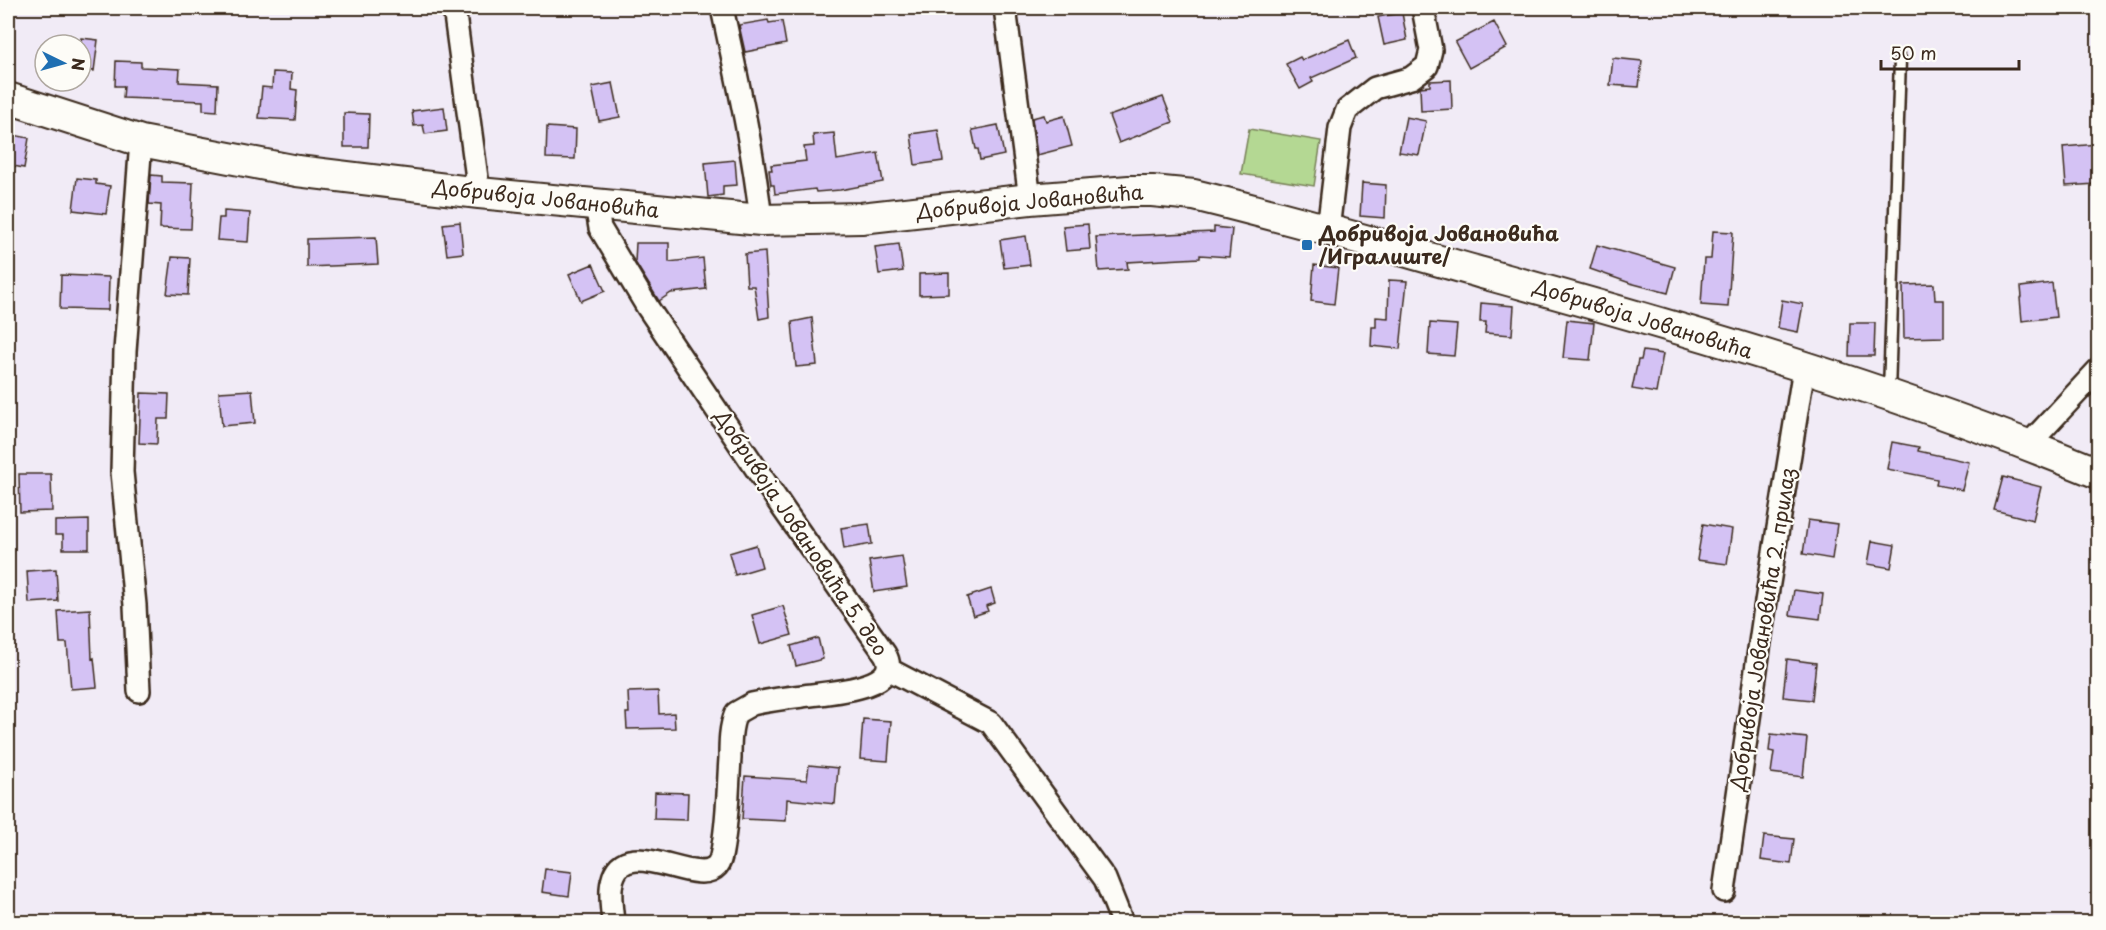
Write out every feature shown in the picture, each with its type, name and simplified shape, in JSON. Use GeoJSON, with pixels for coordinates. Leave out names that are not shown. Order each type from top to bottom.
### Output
{"type":"FeatureCollection","features":[{"type":"Feature","properties":{"kind":"street"},"geometry":{"type":"LineString","coordinates":[[454,8],[479,193]]}},
{"type":"Feature","properties":{"kind":"street"},"geometry":{"type":"LineString","coordinates":[[722,8],[744,108],[761,220]]}},
{"type":"Feature","properties":{"kind":"street"},"geometry":{"type":"LineString","coordinates":[[1005,8],[1030,199]]}},
{"type":"Feature","properties":{"kind":"street"},"geometry":{"type":"LineString","coordinates":[[1328,230],[1340,128],[1347,110],[1375,88],[1411,78],[1427,66],[1431,50],[1423,8]]}},
{"type":"Feature","properties":{"kind":"street","name":"Добривоја Јовановића"},"geometry":{"type":"LineString","coordinates":[[8,98],[141,141],[297,171],[479,193],[761,220],[861,218],[1030,199],[1129,191],[1175,192],[1240,206],[1638,316],[1889,394],[2029,444],[2098,473]]}},
{"type":"Feature","properties":{"kind":"street"},"geometry":{"type":"LineString","coordinates":[[139,691],[135,605],[122,472],[125,351],[141,141]]}},
{"type":"Feature","properties":{"kind":"street","name":"Добривоја Јовановића 5. део"},"geometry":{"type":"LineString","coordinates":[[596,205],[600,228],[604,236],[648,308],[888,659],[888,669],[877,680],[857,688],[752,704],[736,713],[731,730],[725,834],[717,866],[709,872],[700,873],[651,860],[635,860],[623,865],[615,873],[611,883],[613,922]]}},
{"type":"Feature","properties":{"kind":"street","name":"Добривоја Јовановића 2. прилаз"},"geometry":{"type":"LineString","coordinates":[[1724,891],[1765,608],[1804,369]]}},
{"type":"Feature","properties":{"kind":"street"},"geometry":{"type":"LineString","coordinates":[[2029,444],[2098,370]]}},
{"type":"Feature","properties":{"kind":"street"},"geometry":{"type":"LineString","coordinates":[[888,669],[991,723],[1105,879],[1122,922]]}},
{"type":"Feature","properties":{"kind":"lane"},"geometry":{"type":"LineString","coordinates":[[1889,394],[1900,59]]}},
{"type":"Feature","properties":{"kind":"green space"},"geometry":{"type":"Polygon","coordinates":[[[1249,129],[1321,141],[1314,186],[1241,174],[1249,129]]]}},
{"type":"Feature","properties":{"kind":"building"},"geometry":{"type":"Polygon","coordinates":[[[1402,13],[1407,40],[1384,45],[1378,17],[1402,13]]]}},
{"type":"Feature","properties":{"kind":"building"},"geometry":{"type":"Polygon","coordinates":[[[768,20],[769,23],[782,21],[786,44],[745,52],[739,25],[768,20]]]}},
{"type":"Feature","properties":{"kind":"building"},"geometry":{"type":"Polygon","coordinates":[[[1494,22],[1507,47],[1469,68],[1455,42],[1494,22]]]}},
{"type":"Feature","properties":{"kind":"building"},"geometry":{"type":"Polygon","coordinates":[[[93,39],[98,40],[93,71],[93,39]]]}},
{"type":"Feature","properties":{"kind":"building"},"geometry":{"type":"Polygon","coordinates":[[[1349,40],[1356,58],[1311,78],[1313,82],[1300,89],[1286,64],[1300,57],[1302,60],[1349,40]]]}},
{"type":"Feature","properties":{"kind":"building"},"geometry":{"type":"Polygon","coordinates":[[[1613,58],[1642,61],[1639,87],[1610,85],[1613,58]]]}},
{"type":"Feature","properties":{"kind":"building"},"geometry":{"type":"Polygon","coordinates":[[[116,61],[141,62],[141,67],[180,69],[179,82],[218,84],[217,111],[203,110],[203,101],[123,98],[124,86],[115,86],[116,61]]]}},
{"type":"Feature","properties":{"kind":"building"},"geometry":{"type":"Polygon","coordinates":[[[273,72],[292,73],[291,89],[297,90],[295,120],[259,118],[262,87],[272,88],[273,72]]]}},
{"type":"Feature","properties":{"kind":"building"},"geometry":{"type":"Polygon","coordinates":[[[1451,80],[1452,109],[1421,111],[1420,87],[1430,86],[1430,81],[1451,80]]]}},
{"type":"Feature","properties":{"kind":"building"},"geometry":{"type":"Polygon","coordinates":[[[613,83],[620,117],[599,121],[592,87],[613,83]]]}},
{"type":"Feature","properties":{"kind":"building"},"geometry":{"type":"Polygon","coordinates":[[[1163,97],[1173,122],[1119,143],[1109,116],[1163,97]]]}},
{"type":"Feature","properties":{"kind":"building"},"geometry":{"type":"Polygon","coordinates":[[[444,107],[447,131],[425,134],[423,125],[414,126],[412,111],[444,107]]]}},
{"type":"Feature","properties":{"kind":"building"},"geometry":{"type":"Polygon","coordinates":[[[344,113],[369,114],[368,147],[344,147],[344,113]]]}},
{"type":"Feature","properties":{"kind":"building"},"geometry":{"type":"Polygon","coordinates":[[[1044,115],[1046,121],[1064,116],[1072,146],[1037,155],[1032,118],[1044,115]]]}},
{"type":"Feature","properties":{"kind":"building"},"geometry":{"type":"Polygon","coordinates":[[[1406,117],[1426,121],[1419,155],[1399,152],[1406,117]]]}},
{"type":"Feature","properties":{"kind":"building"},"geometry":{"type":"Polygon","coordinates":[[[998,125],[1004,155],[980,160],[972,130],[998,125]]]}},
{"type":"Feature","properties":{"kind":"building"},"geometry":{"type":"Polygon","coordinates":[[[547,127],[576,129],[575,159],[546,158],[547,127]]]}},
{"type":"Feature","properties":{"kind":"building"},"geometry":{"type":"Polygon","coordinates":[[[938,130],[943,161],[915,165],[911,134],[938,130]]]}},
{"type":"Feature","properties":{"kind":"building"},"geometry":{"type":"Polygon","coordinates":[[[834,133],[837,160],[878,153],[883,182],[840,190],[816,192],[815,189],[775,194],[774,185],[771,185],[769,170],[772,170],[771,165],[806,161],[804,147],[814,146],[813,135],[834,133]]]}},
{"type":"Feature","properties":{"kind":"building"},"geometry":{"type":"Polygon","coordinates":[[[8,134],[29,138],[24,168],[8,165],[8,134]]]}},
{"type":"Feature","properties":{"kind":"building"},"geometry":{"type":"Polygon","coordinates":[[[2098,144],[2096,184],[2066,186],[2063,147],[2098,144]]]}},
{"type":"Feature","properties":{"kind":"building"},"geometry":{"type":"Polygon","coordinates":[[[735,160],[737,185],[723,186],[723,195],[708,197],[705,163],[735,160]]]}},
{"type":"Feature","properties":{"kind":"building"},"geometry":{"type":"Polygon","coordinates":[[[151,175],[162,176],[162,182],[193,183],[191,229],[160,228],[161,205],[149,204],[151,175]]]}},
{"type":"Feature","properties":{"kind":"building"},"geometry":{"type":"Polygon","coordinates":[[[77,178],[96,180],[96,184],[110,186],[106,214],[73,210],[77,178]]]}},
{"type":"Feature","properties":{"kind":"building"},"geometry":{"type":"Polygon","coordinates":[[[1362,183],[1386,185],[1385,218],[1360,216],[1362,183]]]}},
{"type":"Feature","properties":{"kind":"building"},"geometry":{"type":"Polygon","coordinates":[[[224,211],[250,213],[248,242],[217,240],[219,218],[224,218],[224,211]]]}},
{"type":"Feature","properties":{"kind":"building"},"geometry":{"type":"Polygon","coordinates":[[[460,222],[463,253],[447,255],[443,224],[460,222]]]}},
{"type":"Feature","properties":{"kind":"building"},"geometry":{"type":"Polygon","coordinates":[[[1088,224],[1090,249],[1066,251],[1063,226],[1088,224]]]}},
{"type":"Feature","properties":{"kind":"building"},"geometry":{"type":"Polygon","coordinates":[[[1214,227],[1232,229],[1229,257],[1200,255],[1200,258],[1127,262],[1128,269],[1099,271],[1096,237],[1214,232],[1214,227]]]}},
{"type":"Feature","properties":{"kind":"building"},"geometry":{"type":"Polygon","coordinates":[[[1713,231],[1733,232],[1728,307],[1701,305],[1704,259],[1711,259],[1713,231]]]}},
{"type":"Feature","properties":{"kind":"building"},"geometry":{"type":"Polygon","coordinates":[[[1026,236],[1030,265],[1004,268],[1000,240],[1026,236]]]}},
{"type":"Feature","properties":{"kind":"building"},"geometry":{"type":"Polygon","coordinates":[[[376,237],[378,264],[307,267],[307,239],[376,237]]]}},
{"type":"Feature","properties":{"kind":"building"},"geometry":{"type":"Polygon","coordinates":[[[636,243],[669,243],[669,262],[703,258],[706,289],[671,293],[659,301],[635,262],[636,243]]]}},
{"type":"Feature","properties":{"kind":"building"},"geometry":{"type":"Polygon","coordinates":[[[899,244],[903,271],[879,274],[875,247],[899,244]]]}},
{"type":"Feature","properties":{"kind":"building"},"geometry":{"type":"Polygon","coordinates":[[[1597,245],[1675,267],[1668,293],[1590,269],[1597,245]]]}},
{"type":"Feature","properties":{"kind":"building"},"geometry":{"type":"Polygon","coordinates":[[[765,252],[769,317],[759,319],[754,286],[747,286],[745,254],[765,252]]]}},
{"type":"Feature","properties":{"kind":"building"},"geometry":{"type":"Polygon","coordinates":[[[172,257],[190,258],[188,295],[167,294],[172,257]]]}},
{"type":"Feature","properties":{"kind":"building"},"geometry":{"type":"Polygon","coordinates":[[[593,264],[605,291],[581,301],[569,274],[593,264]]]}},
{"type":"Feature","properties":{"kind":"building"},"geometry":{"type":"Polygon","coordinates":[[[1314,265],[1338,268],[1334,304],[1311,301],[1314,265]]]}},
{"type":"Feature","properties":{"kind":"building"},"geometry":{"type":"Polygon","coordinates":[[[949,273],[949,294],[919,295],[919,274],[949,273]]]}},
{"type":"Feature","properties":{"kind":"building"},"geometry":{"type":"Polygon","coordinates":[[[61,275],[109,277],[108,310],[60,309],[61,275]]]}},
{"type":"Feature","properties":{"kind":"building"},"geometry":{"type":"Polygon","coordinates":[[[1389,280],[1407,281],[1400,349],[1371,346],[1372,327],[1376,327],[1376,317],[1388,318],[1389,280]]]}},
{"type":"Feature","properties":{"kind":"building"},"geometry":{"type":"Polygon","coordinates":[[[2052,283],[2056,317],[2022,321],[2021,287],[2052,283]]]}},
{"type":"Feature","properties":{"kind":"building"},"geometry":{"type":"Polygon","coordinates":[[[1934,284],[1935,300],[1944,300],[1944,337],[1904,338],[1903,285],[1934,284]]]}},
{"type":"Feature","properties":{"kind":"building"},"geometry":{"type":"Polygon","coordinates":[[[1782,300],[1803,304],[1798,332],[1778,328],[1782,300]]]}},
{"type":"Feature","properties":{"kind":"building"},"geometry":{"type":"Polygon","coordinates":[[[1481,303],[1514,306],[1512,335],[1485,333],[1486,322],[1480,322],[1481,303]]]}},
{"type":"Feature","properties":{"kind":"building"},"geometry":{"type":"Polygon","coordinates":[[[812,318],[817,365],[796,367],[792,322],[812,318]]]}},
{"type":"Feature","properties":{"kind":"building"},"geometry":{"type":"Polygon","coordinates":[[[1567,320],[1594,323],[1590,360],[1563,358],[1567,320]]]}},
{"type":"Feature","properties":{"kind":"building"},"geometry":{"type":"Polygon","coordinates":[[[1430,323],[1457,325],[1454,356],[1428,354],[1430,323]]]}},
{"type":"Feature","properties":{"kind":"building"},"geometry":{"type":"Polygon","coordinates":[[[1850,323],[1875,323],[1874,356],[1849,356],[1850,323]]]}},
{"type":"Feature","properties":{"kind":"building"},"geometry":{"type":"Polygon","coordinates":[[[1643,351],[1663,354],[1656,393],[1632,389],[1638,360],[1641,360],[1643,351]]]}},
{"type":"Feature","properties":{"kind":"building"},"geometry":{"type":"Polygon","coordinates":[[[252,390],[255,423],[222,426],[219,392],[252,390]]]}},
{"type":"Feature","properties":{"kind":"building"},"geometry":{"type":"Polygon","coordinates":[[[141,393],[169,394],[168,419],[158,419],[157,444],[139,443],[141,393]]]}},
{"type":"Feature","properties":{"kind":"building"},"geometry":{"type":"Polygon","coordinates":[[[1892,442],[1919,447],[1918,451],[1969,462],[1962,490],[1936,485],[1937,479],[1887,469],[1892,442]]]}},
{"type":"Feature","properties":{"kind":"building"},"geometry":{"type":"Polygon","coordinates":[[[19,474],[51,474],[52,511],[20,512],[19,474]]]}},
{"type":"Feature","properties":{"kind":"building"},"geometry":{"type":"Polygon","coordinates":[[[2003,477],[2041,487],[2033,520],[1994,510],[2003,477]]]}},
{"type":"Feature","properties":{"kind":"building"},"geometry":{"type":"Polygon","coordinates":[[[89,520],[89,549],[63,549],[63,535],[55,535],[55,521],[89,520]]]}},
{"type":"Feature","properties":{"kind":"building"},"geometry":{"type":"Polygon","coordinates":[[[1808,520],[1837,524],[1832,559],[1803,554],[1808,520]]]}},
{"type":"Feature","properties":{"kind":"building"},"geometry":{"type":"Polygon","coordinates":[[[869,524],[872,544],[844,549],[841,528],[869,524]]]}},
{"type":"Feature","properties":{"kind":"building"},"geometry":{"type":"Polygon","coordinates":[[[1703,524],[1732,529],[1727,564],[1697,560],[1703,524]]]}},
{"type":"Feature","properties":{"kind":"building"},"geometry":{"type":"Polygon","coordinates":[[[1872,541],[1895,545],[1891,568],[1868,564],[1872,541]]]}},
{"type":"Feature","properties":{"kind":"building"},"geometry":{"type":"Polygon","coordinates":[[[756,545],[762,567],[735,575],[729,553],[756,545]]]}},
{"type":"Feature","properties":{"kind":"building"},"geometry":{"type":"Polygon","coordinates":[[[902,556],[907,587],[874,592],[869,561],[902,556]]]}},
{"type":"Feature","properties":{"kind":"building"},"geometry":{"type":"Polygon","coordinates":[[[56,569],[58,601],[29,603],[27,571],[56,569]]]}},
{"type":"Feature","properties":{"kind":"building"},"geometry":{"type":"Polygon","coordinates":[[[991,589],[995,603],[986,606],[988,611],[973,616],[967,597],[991,589]]]}},
{"type":"Feature","properties":{"kind":"building"},"geometry":{"type":"Polygon","coordinates":[[[1794,590],[1823,594],[1820,619],[1790,615],[1794,590]]]}},
{"type":"Feature","properties":{"kind":"building"},"geometry":{"type":"Polygon","coordinates":[[[783,606],[792,635],[760,644],[752,615],[783,606]]]}},
{"type":"Feature","properties":{"kind":"building"},"geometry":{"type":"Polygon","coordinates":[[[90,609],[92,659],[94,658],[97,687],[71,689],[67,643],[60,643],[58,611],[90,609]]]}},
{"type":"Feature","properties":{"kind":"building"},"geometry":{"type":"Polygon","coordinates":[[[818,638],[823,659],[796,666],[791,646],[818,638]]]}},
{"type":"Feature","properties":{"kind":"building"},"geometry":{"type":"Polygon","coordinates":[[[1787,659],[1816,663],[1812,700],[1783,697],[1787,659]]]}},
{"type":"Feature","properties":{"kind":"building"},"geometry":{"type":"Polygon","coordinates":[[[658,691],[659,714],[674,713],[675,728],[627,729],[628,692],[658,691]]]}},
{"type":"Feature","properties":{"kind":"building"},"geometry":{"type":"Polygon","coordinates":[[[863,719],[891,721],[888,761],[860,759],[863,719]]]}},
{"type":"Feature","properties":{"kind":"building"},"geometry":{"type":"Polygon","coordinates":[[[1771,734],[1807,738],[1803,777],[1771,773],[1774,752],[1769,751],[1771,734]]]}},
{"type":"Feature","properties":{"kind":"building"},"geometry":{"type":"Polygon","coordinates":[[[809,765],[838,768],[835,804],[787,799],[786,821],[742,819],[745,776],[807,780],[809,765]]]}},
{"type":"Feature","properties":{"kind":"building"},"geometry":{"type":"Polygon","coordinates":[[[655,792],[688,793],[687,820],[654,819],[655,792]]]}},
{"type":"Feature","properties":{"kind":"building"},"geometry":{"type":"Polygon","coordinates":[[[1764,836],[1794,839],[1791,864],[1761,860],[1764,836]]]}},
{"type":"Feature","properties":{"kind":"building"},"geometry":{"type":"Polygon","coordinates":[[[545,869],[572,872],[569,896],[542,892],[545,869]]]}},
{"type":"Feature","properties":{"kind":"place","name":"Добривоја Јовановића /Игралиште/"},"geometry":{"type":"Point","coordinates":[1307,245]}}]}
